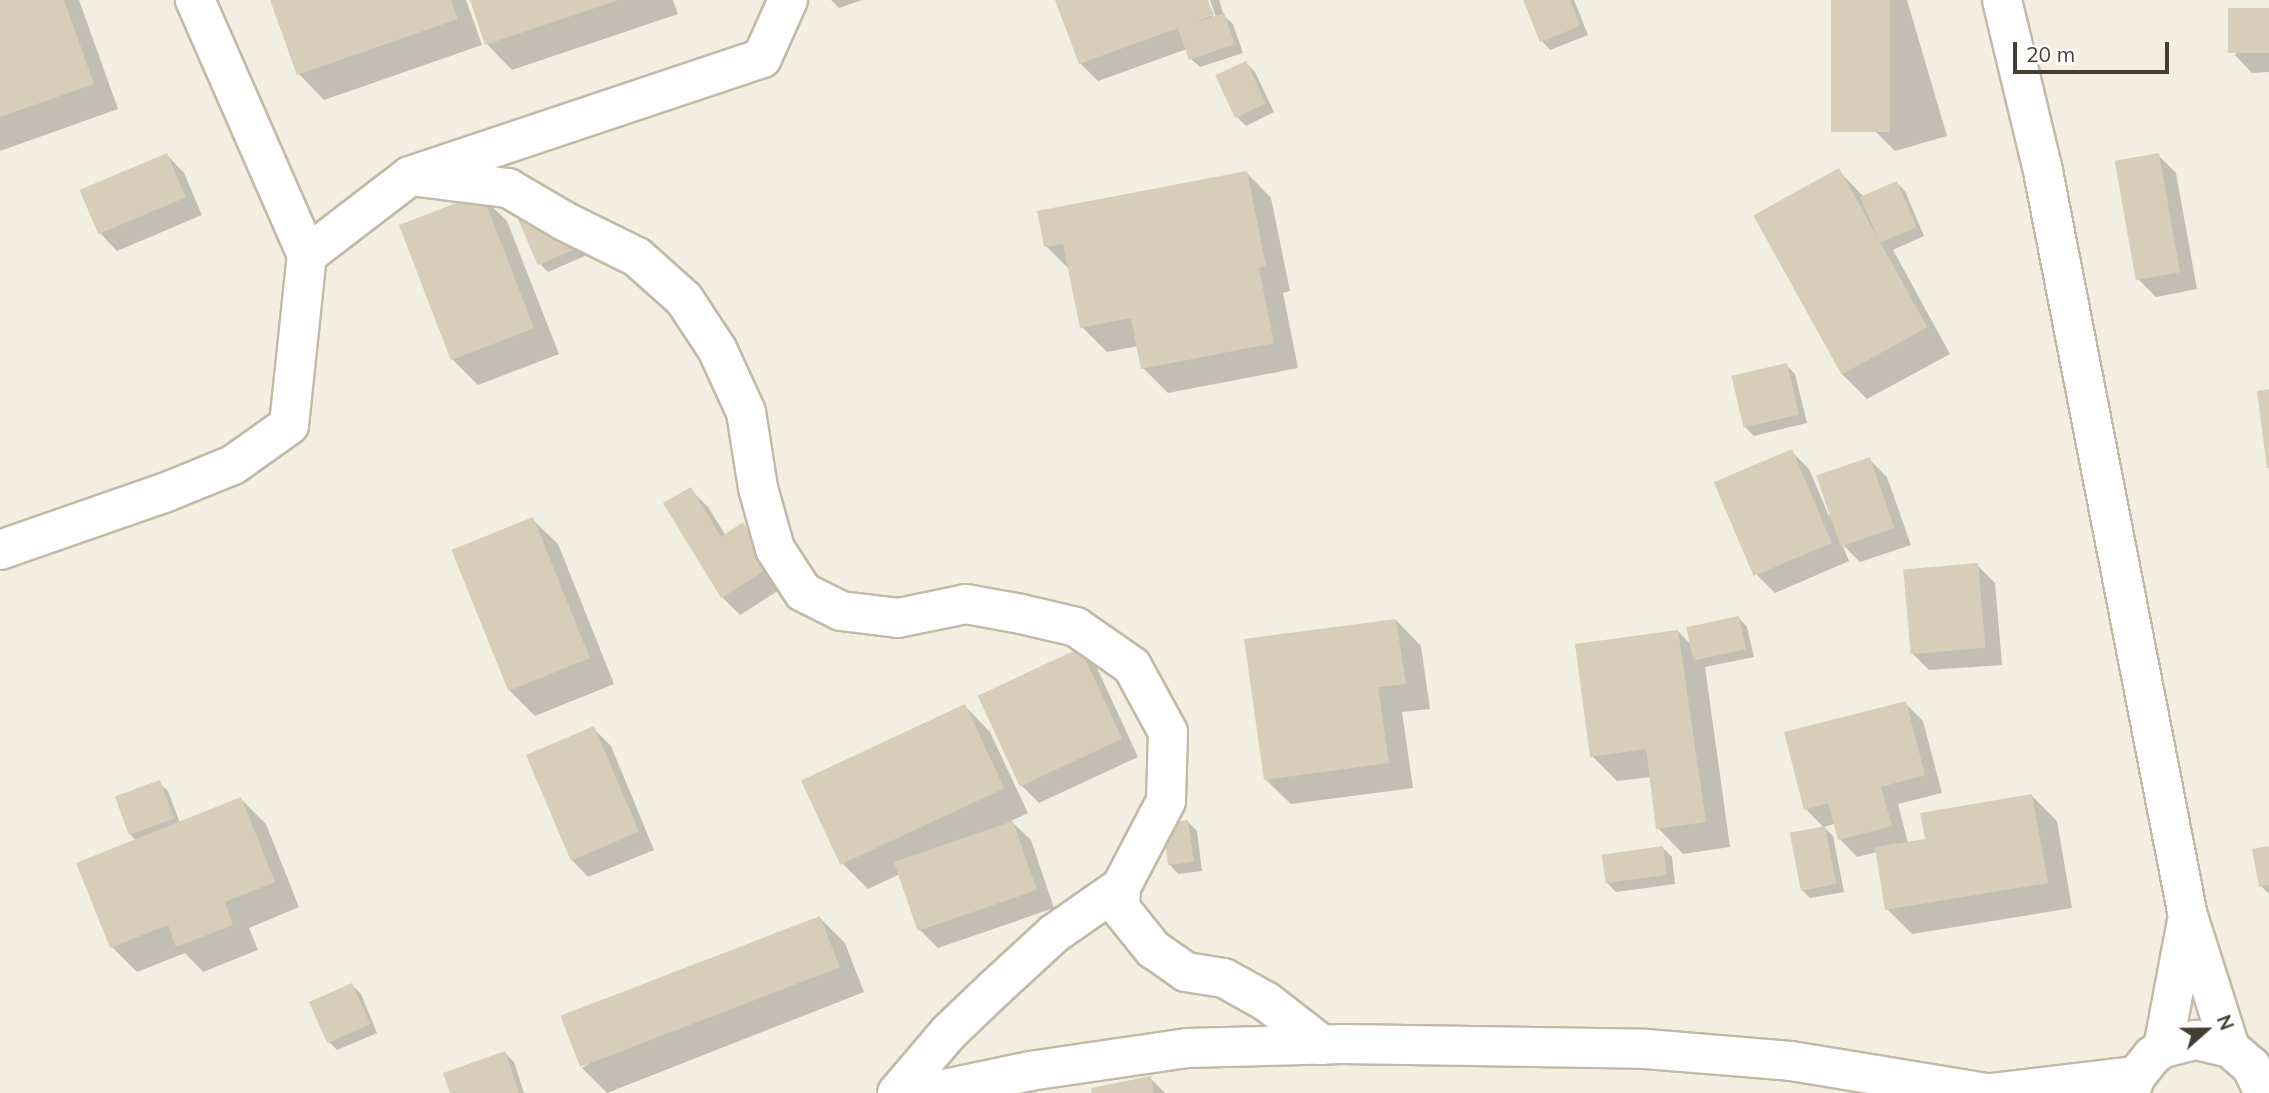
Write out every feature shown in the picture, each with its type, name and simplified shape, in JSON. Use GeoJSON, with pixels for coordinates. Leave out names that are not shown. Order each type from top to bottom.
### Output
{"type":"FeatureCollection","features":[{"type":"Feature","properties":{"kind":"street"},"geometry":{"type":"LineString","coordinates":[[0,550],[164,493],[233,465],[289,425],[307,255],[195,0]]}},
{"type":"Feature","properties":{"kind":"street"},"geometry":{"type":"LineString","coordinates":[[307,255],[410,176],[762,58],[788,0]]}},
{"type":"Feature","properties":{"kind":"street"},"geometry":{"type":"LineString","coordinates":[[2003,0],[2043,171],[2188,916],[2230,1048]]}},
{"type":"Feature","properties":{"kind":"street"},"geometry":{"type":"LineString","coordinates":[[410,176],[508,188],[564,221],[637,257],[684,299],[718,349],[746,412],[758,488],[775,549],[803,592],[841,611],[898,618],[965,604],[1021,614],[1076,627],[1132,666],[1168,732],[1166,801],[1121,887],[1120,908],[1153,949],[1186,972],[1224,978],[1268,1002],[1322,1045]]}},
{"type":"Feature","properties":{"kind":"street"},"geometry":{"type":"LineString","coordinates":[[897,1093],[948,1033],[994,989],[1055,933],[1121,887]]}},
{"type":"Feature","properties":{"kind":"street"},"geometry":{"type":"LineString","coordinates":[[2163,1048],[2188,916]]}},
{"type":"Feature","properties":{"kind":"street"},"geometry":{"type":"LineString","coordinates":[[1991,1093],[2133,1085],[2143,1065],[2163,1048],[2196,1040],[2230,1048],[2251,1066],[2264,1093]]}},
{"type":"Feature","properties":{"kind":"street"},"geometry":{"type":"LineString","coordinates":[[925,1093],[1030,1071],[1187,1048],[1322,1045],[1646,1049],[1791,1062],[1986,1093]]}},
{"type":"Feature","properties":{"kind":"building"},"geometry":{"type":"Polygon","coordinates":[[[0,0],[64,0],[94,84],[0,117],[0,0]]]}},
{"type":"Feature","properties":{"kind":"building"},"geometry":{"type":"Polygon","coordinates":[[[270,0],[451,0],[458,19],[297,75],[270,0]]]}},
{"type":"Feature","properties":{"kind":"building"},"geometry":{"type":"Polygon","coordinates":[[[470,0],[619,0],[485,45],[470,0]]]}},
{"type":"Feature","properties":{"kind":"building"},"geometry":{"type":"Polygon","coordinates":[[[1055,0],[1208,0],[1214,15],[1191,24],[1224,13],[1235,44],[1189,60],[1178,28],[1079,64],[1055,0]]]}},
{"type":"Feature","properties":{"kind":"building"},"geometry":{"type":"Polygon","coordinates":[[[1523,0],[1570,0],[1580,26],[1540,42],[1523,0]]]}},
{"type":"Feature","properties":{"kind":"building"},"geometry":{"type":"Polygon","coordinates":[[[1831,0],[1890,0],[1890,132],[1831,132],[1831,0]]]}},
{"type":"Feature","properties":{"kind":"building"},"geometry":{"type":"Polygon","coordinates":[[[2228,8],[2269,8],[2269,53],[2228,53],[2228,8]]]}},
{"type":"Feature","properties":{"kind":"building"},"geometry":{"type":"Polygon","coordinates":[[[1246,61],[1266,104],[1235,118],[1215,75],[1246,61]]]}},
{"type":"Feature","properties":{"kind":"building"},"geometry":{"type":"Polygon","coordinates":[[[167,153],[186,197],[98,234],[80,190],[167,153]]]}},
{"type":"Feature","properties":{"kind":"building"},"geometry":{"type":"Polygon","coordinates":[[[2159,153],[2180,272],[2136,280],[2115,161],[2159,153]]]}},
{"type":"Feature","properties":{"kind":"building"},"geometry":{"type":"Polygon","coordinates":[[[1839,168],[1927,327],[1842,375],[1753,216],[1839,168]]]}},
{"type":"Feature","properties":{"kind":"building"},"geometry":{"type":"Polygon","coordinates":[[[1247,171],[1266,266],[1259,268],[1274,343],[1141,369],[1131,318],[1080,328],[1063,244],[1044,247],[1037,211],[1247,171]]]}},
{"type":"Feature","properties":{"kind":"building"},"geometry":{"type":"Polygon","coordinates":[[[1897,181],[1917,227],[1880,243],[1860,197],[1897,181]]]}},
{"type":"Feature","properties":{"kind":"building"},"geometry":{"type":"Polygon","coordinates":[[[554,191],[578,248],[538,265],[513,208],[554,191]]]}},
{"type":"Feature","properties":{"kind":"building"},"geometry":{"type":"Polygon","coordinates":[[[482,193],[534,328],[451,360],[399,225],[482,193]]]}},
{"type":"Feature","properties":{"kind":"building"},"geometry":{"type":"Polygon","coordinates":[[[1787,363],[1799,415],[1743,427],[1731,376],[1787,363]]]}},
{"type":"Feature","properties":{"kind":"building"},"geometry":{"type":"Polygon","coordinates":[[[2269,389],[2269,468],[2267,468],[2257,391],[2269,389]]]}},
{"type":"Feature","properties":{"kind":"building"},"geometry":{"type":"Polygon","coordinates":[[[1792,449],[1832,543],[1754,576],[1714,482],[1792,449]]]}},
{"type":"Feature","properties":{"kind":"building"},"geometry":{"type":"Polygon","coordinates":[[[1870,457],[1894,528],[1841,546],[1816,476],[1870,457]]]}},
{"type":"Feature","properties":{"kind":"building"},"geometry":{"type":"Polygon","coordinates":[[[691,487],[721,537],[743,522],[771,567],[721,598],[663,503],[691,487]]]}},
{"type":"Feature","properties":{"kind":"building"},"geometry":{"type":"Polygon","coordinates":[[[533,517],[590,658],[508,691],[451,550],[533,517]]]}},
{"type":"Feature","properties":{"kind":"building"},"geometry":{"type":"Polygon","coordinates":[[[1978,563],[1985,648],[1911,654],[1903,570],[1978,563]]]}},
{"type":"Feature","properties":{"kind":"building"},"geometry":{"type":"Polygon","coordinates":[[[1739,616],[1746,649],[1693,660],[1686,627],[1739,616]]]}},
{"type":"Feature","properties":{"kind":"building"},"geometry":{"type":"Polygon","coordinates":[[[1396,619],[1406,684],[1378,687],[1389,763],[1264,780],[1244,639],[1396,619]]]}},
{"type":"Feature","properties":{"kind":"building"},"geometry":{"type":"Polygon","coordinates":[[[1678,630],[1706,822],[1656,829],[1646,749],[1590,757],[1575,644],[1678,630]]]}},
{"type":"Feature","properties":{"kind":"building"},"geometry":{"type":"Polygon","coordinates":[[[1080,648],[1122,739],[1020,786],[978,696],[1080,648]]]}},
{"type":"Feature","properties":{"kind":"building"},"geometry":{"type":"Polygon","coordinates":[[[1906,701],[1925,775],[1881,787],[1892,826],[1838,840],[1828,803],[1804,810],[1784,732],[1906,701]]]}},
{"type":"Feature","properties":{"kind":"building"},"geometry":{"type":"Polygon","coordinates":[[[965,704],[1004,788],[840,865],[801,780],[965,704]]]}},
{"type":"Feature","properties":{"kind":"building"},"geometry":{"type":"Polygon","coordinates":[[[594,726],[639,832],[571,861],[526,755],[594,726]]]}},
{"type":"Feature","properties":{"kind":"building"},"geometry":{"type":"Polygon","coordinates":[[[160,780],[174,819],[129,835],[115,796],[160,780]]]}},
{"type":"Feature","properties":{"kind":"building"},"geometry":{"type":"Polygon","coordinates":[[[2032,794],[2048,883],[1885,910],[1875,847],[1925,839],[1920,813],[2032,794]]]}},
{"type":"Feature","properties":{"kind":"building"},"geometry":{"type":"Polygon","coordinates":[[[241,797],[275,882],[225,902],[233,925],[176,947],[168,925],[110,948],[76,863],[241,797]]]}},
{"type":"Feature","properties":{"kind":"building"},"geometry":{"type":"Polygon","coordinates":[[[1188,820],[1194,862],[1168,865],[1162,824],[1188,820]]]}},
{"type":"Feature","properties":{"kind":"building"},"geometry":{"type":"Polygon","coordinates":[[[1013,821],[1037,890],[918,931],[894,862],[1013,821]]]}},
{"type":"Feature","properties":{"kind":"building"},"geometry":{"type":"Polygon","coordinates":[[[1825,826],[1836,884],[1801,891],[1790,833],[1825,826]]]}},
{"type":"Feature","properties":{"kind":"building"},"geometry":{"type":"Polygon","coordinates":[[[1663,846],[1667,875],[1606,883],[1602,855],[1663,846]]]}},
{"type":"Feature","properties":{"kind":"building"},"geometry":{"type":"Polygon","coordinates":[[[2269,846],[2269,885],[2259,887],[2252,849],[2269,846]]]}},
{"type":"Feature","properties":{"kind":"building"},"geometry":{"type":"Polygon","coordinates":[[[820,916],[840,967],[580,1067],[560,1016],[820,916]]]}},
{"type":"Feature","properties":{"kind":"building"},"geometry":{"type":"Polygon","coordinates":[[[352,983],[370,1024],[327,1043],[309,1002],[352,983]]]}},
{"type":"Feature","properties":{"kind":"building"},"geometry":{"type":"Polygon","coordinates":[[[505,1051],[519,1093],[450,1093],[443,1073],[505,1051]]]}},
{"type":"Feature","properties":{"kind":"building"},"geometry":{"type":"Polygon","coordinates":[[[1151,1076],[1154,1093],[1092,1093],[1091,1088],[1151,1076]]]}}]}
